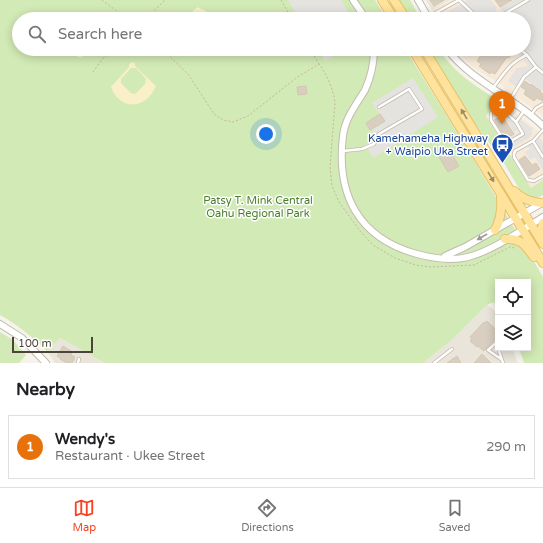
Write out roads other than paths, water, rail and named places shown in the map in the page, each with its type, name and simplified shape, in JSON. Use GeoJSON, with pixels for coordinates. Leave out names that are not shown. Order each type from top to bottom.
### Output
{"type":"FeatureCollection","features":[{"type":"Feature","properties":{"kind":"main road"},"geometry":{"type":"LineString","coordinates":[[382,0],[390,12]]}},
{"type":"Feature","properties":{"kind":"main road"},"geometry":{"type":"LineString","coordinates":[[394,0],[402,12]]}},
{"type":"Feature","properties":{"kind":"main road"},"geometry":{"type":"LineString","coordinates":[[416,56],[543,264]]}},
{"type":"Feature","properties":{"kind":"main road"},"geometry":{"type":"LineString","coordinates":[[428,56],[543,243]]}},
{"type":"Feature","properties":{"kind":"main road"},"geometry":{"type":"LineString","coordinates":[[502,177],[519,196],[528,201],[542,203]]}},
{"type":"Feature","properties":{"kind":"main road"},"geometry":{"type":"LineString","coordinates":[[494,230],[498,225],[502,212],[500,194]]}},
{"type":"Feature","properties":{"kind":"main road"},"geometry":{"type":"LineString","coordinates":[[543,223],[541,232],[543,243]]}},
{"type":"Feature","properties":{"kind":"main road"},"geometry":{"type":"LineString","coordinates":[[505,240],[514,239],[524,243],[536,260],[543,264]]}},
{"type":"Feature","properties":{"kind":"street"},"geometry":{"type":"LineString","coordinates":[[353,0],[361,12]]}},
{"type":"Feature","properties":{"kind":"street"},"geometry":{"type":"LineString","coordinates":[[418,0],[425,12]]}},
{"type":"Feature","properties":{"kind":"street"},"geometry":{"type":"LineString","coordinates":[[374,56],[371,74],[365,89],[350,113],[345,125],[342,151],[342,174],[346,189],[350,202],[364,224],[374,233],[397,247],[426,256],[439,258],[461,258],[469,257],[481,252],[505,240],[543,217]]}},
{"type":"Feature","properties":{"kind":"street"},"geometry":{"type":"LineString","coordinates":[[453,56],[467,70],[525,111],[543,126]]}},
{"type":"Feature","properties":{"kind":"street"},"geometry":{"type":"LineString","coordinates":[[439,258],[460,250],[542,203]]}},
{"type":"Feature","properties":{"kind":"street"},"geometry":{"type":"LineString","coordinates":[[0,324],[22,338],[46,363]]}},
{"type":"Feature","properties":{"kind":"lane"},"geometry":{"type":"LineString","coordinates":[[438,12],[459,0],[472,12]]}},
{"type":"Feature","properties":{"kind":"lane"},"geometry":{"type":"LineString","coordinates":[[508,12],[528,0]]}},
{"type":"Feature","properties":{"kind":"lane"},"geometry":{"type":"LineString","coordinates":[[493,88],[512,64],[517,59],[524,56]]}},
{"type":"Feature","properties":{"kind":"lane"},"geometry":{"type":"LineString","coordinates":[[528,56],[536,67],[543,73]]}},
{"type":"Feature","properties":{"kind":"lane"},"geometry":{"type":"LineString","coordinates":[[510,100],[524,77],[536,67]]}},
{"type":"Feature","properties":{"kind":"lane"},"geometry":{"type":"LineString","coordinates":[[342,151],[362,149],[374,144],[379,134],[422,109],[409,89],[380,107]]}},
{"type":"Feature","properties":{"kind":"lane"},"geometry":{"type":"LineString","coordinates":[[531,116],[536,108],[543,104]]}},
{"type":"Feature","properties":{"kind":"lane"},"geometry":{"type":"LineString","coordinates":[[496,107],[500,107],[516,122],[523,134],[506,144],[491,120],[490,114],[496,107]]}},
{"type":"Feature","properties":{"kind":"lane"},"geometry":{"type":"LineString","coordinates":[[516,122],[525,111]]}},
{"type":"Feature","properties":{"kind":"lane"},"geometry":{"type":"LineString","coordinates":[[543,126],[533,141],[515,151],[514,154],[514,157],[528,180],[534,182],[543,176]]}},
{"type":"Feature","properties":{"kind":"lane"},"geometry":{"type":"LineString","coordinates":[[533,141],[543,157]]}},
{"type":"Feature","properties":{"kind":"lane"},"geometry":{"type":"LineString","coordinates":[[495,344],[488,350],[501,359]]}},
{"type":"Feature","properties":{"kind":"lane"},"geometry":{"type":"LineString","coordinates":[[434,363],[452,349]]}},
{"type":"Feature","properties":{"kind":"lane"},"geometry":{"type":"LineString","coordinates":[[499,351],[503,363]]}},
{"type":"Feature","properties":{"kind":"lane"},"geometry":{"type":"LineString","coordinates":[[78,363],[79,359]]}},
{"type":"Feature","properties":{"kind":"place","name":"Wendy's"},"geometry":{"type":"Point","coordinates":[502,124]}},
{"type":"Feature","properties":{"kind":"place","name":"Kamehameha Highway + Waipio Uka Street"},"geometry":{"type":"Point","coordinates":[503,164]}},
{"type":"Feature","properties":{"kind":"park label","name":"Patsy T. Mink Central Oahu Regional Park"},"geometry":{"type":"Point","coordinates":[258,206]}}]}
